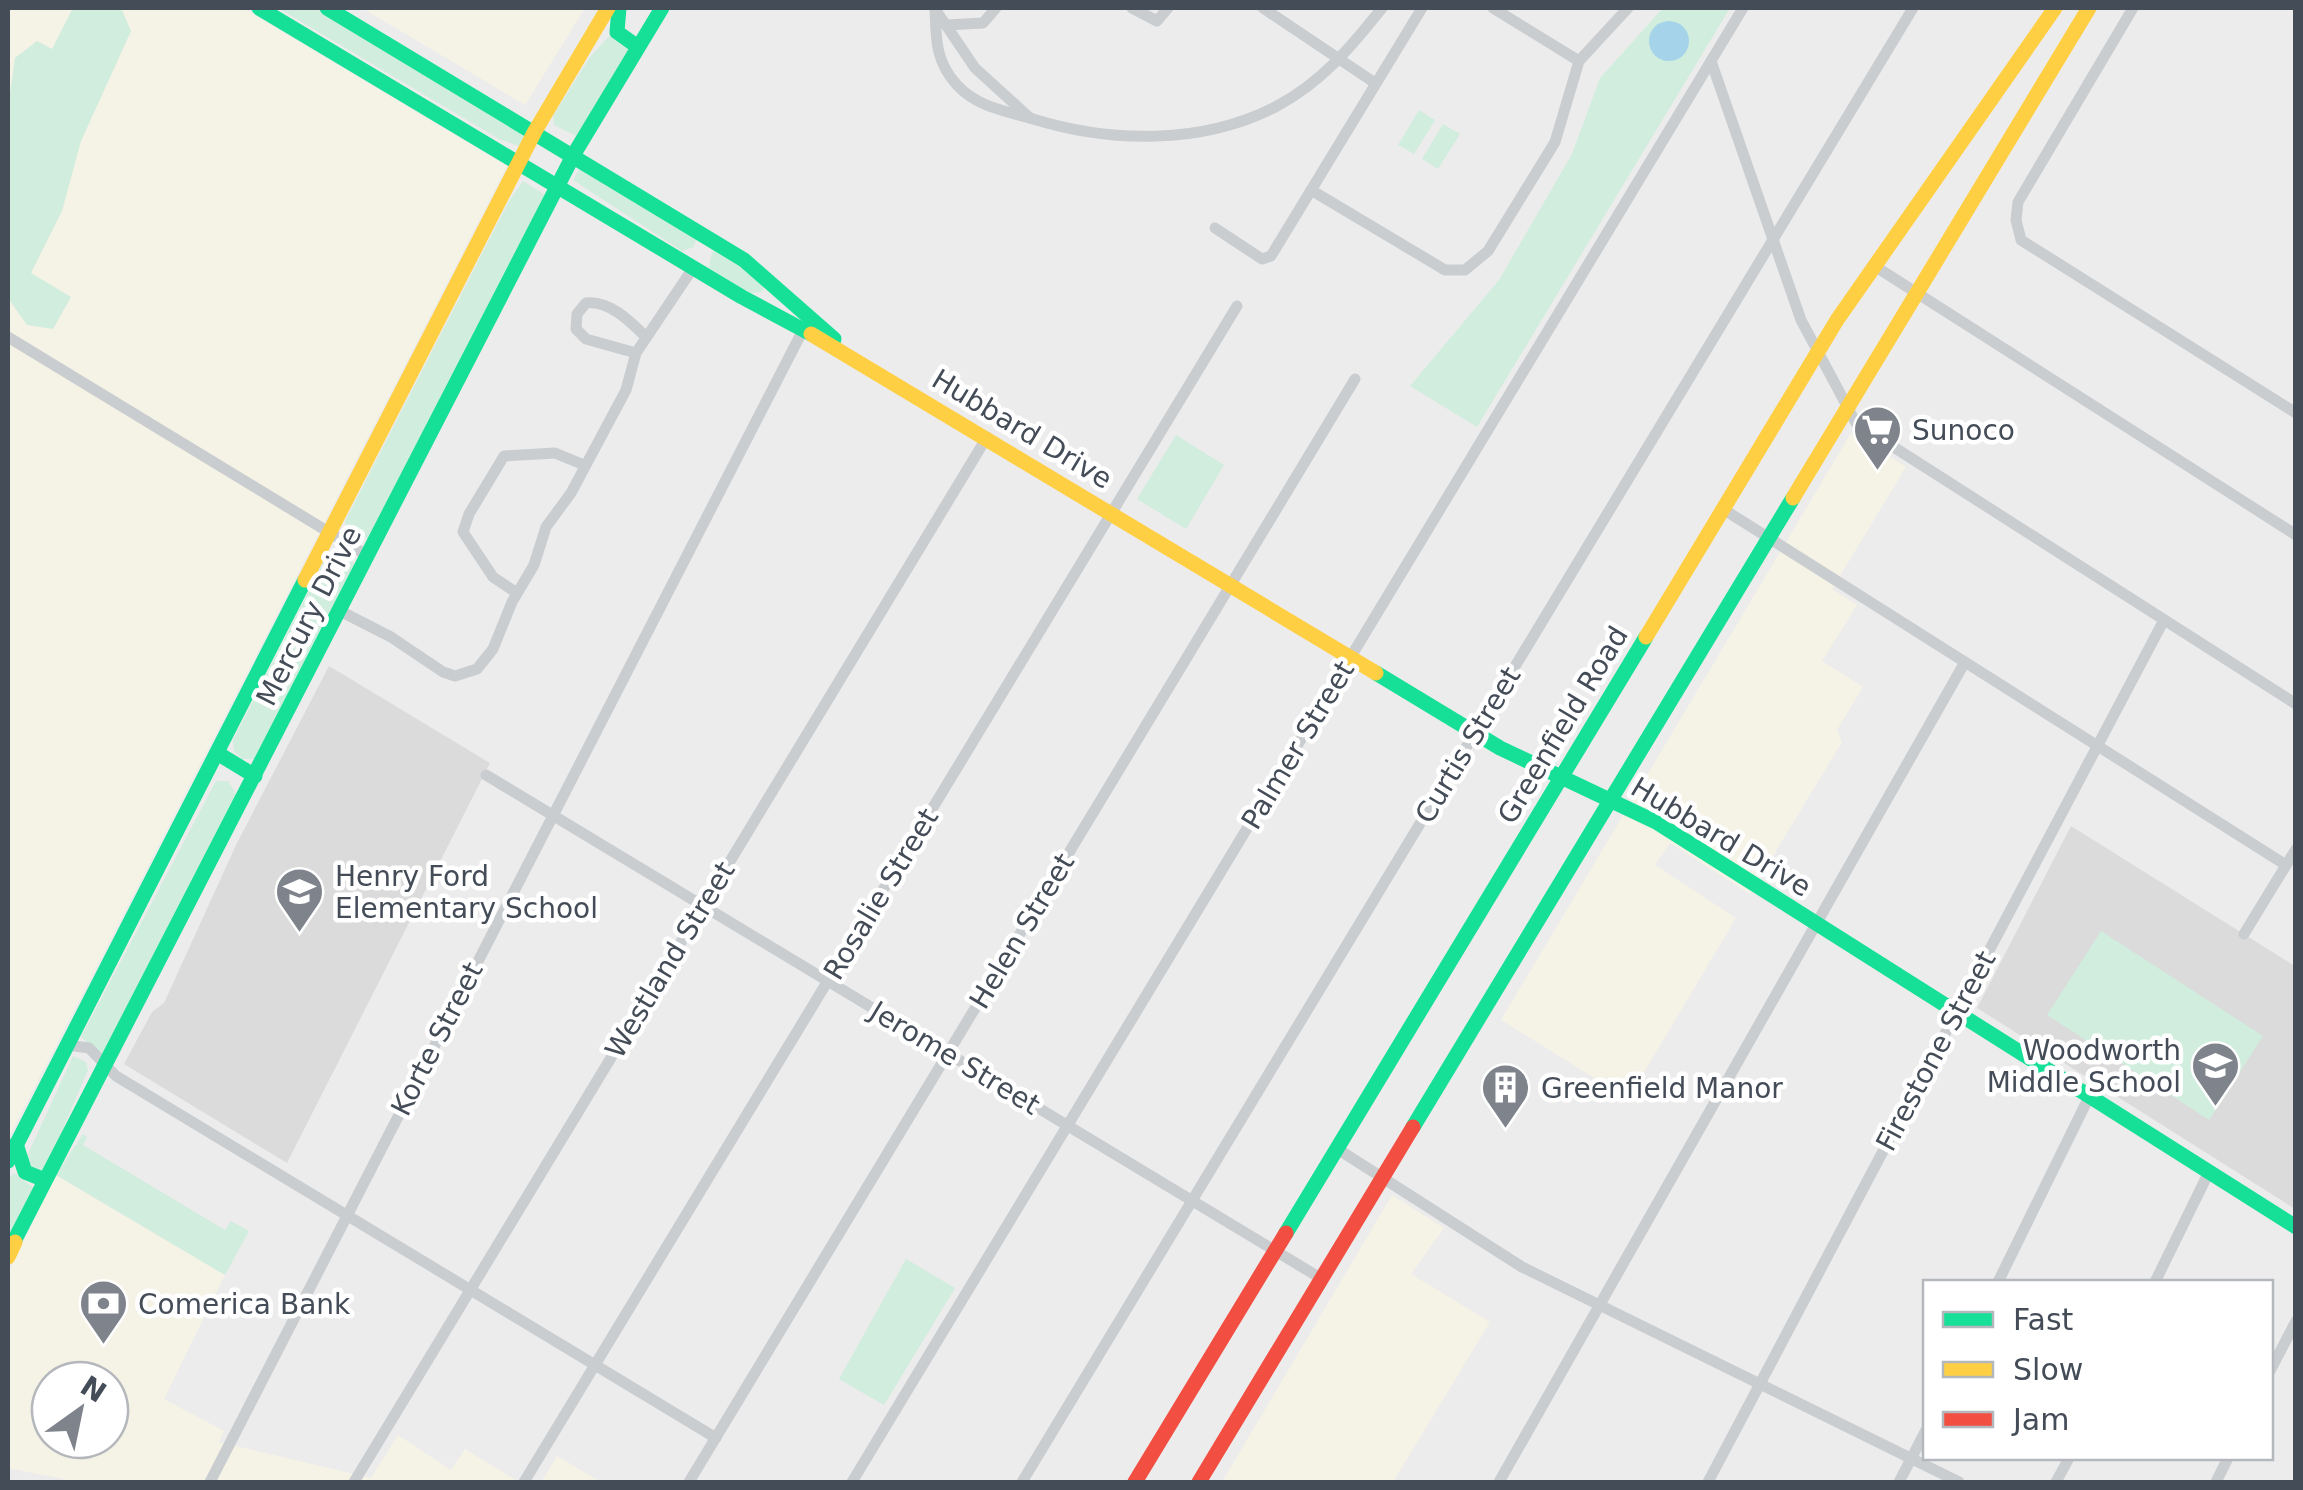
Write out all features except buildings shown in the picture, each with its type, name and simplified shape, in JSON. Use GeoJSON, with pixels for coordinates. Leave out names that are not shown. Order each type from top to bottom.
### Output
{"type":"FeatureCollection","features":[{"type":"Feature","properties":{"kind":"street","name":"Hubbard Drive"},"geometry":{"type":"LineString","coordinates":[[259,8],[692,268],[852,355],[1475,733],[1656,822],[2296,1227]]}},
{"type":"Feature","properties":{"kind":"street","name":"Hubbard Drive"},"geometry":{"type":"LineString","coordinates":[[327,8],[710,238],[771,282],[852,355]]}},
{"type":"Feature","properties":{"kind":"street","name":"Mercury Drive"},"geometry":{"type":"LineString","coordinates":[[8,1161],[535,131],[608,8]]}},
{"type":"Feature","properties":{"kind":"street"},"geometry":{"type":"LineString","coordinates":[[619,8],[617,32],[638,47]]}},
{"type":"Feature","properties":{"kind":"street","name":"Mercury Drive"},"geometry":{"type":"LineString","coordinates":[[10,1250],[574,154],[660,8]]}},
{"type":"Feature","properties":{"kind":"street"},"geometry":{"type":"LineString","coordinates":[[935,8],[975,68],[1030,118]]}},
{"type":"Feature","properties":{"kind":"street"},"geometry":{"type":"LineString","coordinates":[[935,8],[934,41],[940,61],[959,87],[992,108],[1066,131],[1102,136],[1199,132],[1277,106],[1340,60],[1382,8]]}},
{"type":"Feature","properties":{"kind":"street"},"geometry":{"type":"LineString","coordinates":[[947,25],[983,23],[996,8]]}},
{"type":"Feature","properties":{"kind":"street"},"geometry":{"type":"LineString","coordinates":[[1132,8],[1157,22],[1168,8]]}},
{"type":"Feature","properties":{"kind":"street"},"geometry":{"type":"LineString","coordinates":[[1263,8],[1375,83]]}},
{"type":"Feature","properties":{"kind":"street"},"geometry":{"type":"LineString","coordinates":[[1214,228],[1267,259],[1422,8]]}},
{"type":"Feature","properties":{"kind":"street"},"geometry":{"type":"LineString","coordinates":[[1493,8],[1580,61]]}},
{"type":"Feature","properties":{"kind":"street"},"geometry":{"type":"LineString","coordinates":[[1312,190],[1446,270],[1465,270],[1488,251],[1555,142],[1580,61],[1628,8]]}},
{"type":"Feature","properties":{"kind":"street","name":"Palmer Street"},"geometry":{"type":"LineString","coordinates":[[852,1482],[1744,8]]}},
{"type":"Feature","properties":{"kind":"street","name":"Curtis Street"},"geometry":{"type":"LineString","coordinates":[[1022,1482],[1914,8]]}},
{"type":"Feature","properties":{"kind":"street","name":"Greenfield Road"},"geometry":{"type":"LineString","coordinates":[[1135,1482],[1818,352],[1873,265],[2055,8]]}},
{"type":"Feature","properties":{"kind":"street"},"geometry":{"type":"LineString","coordinates":[[1199,1482],[2090,8]]}},
{"type":"Feature","properties":{"kind":"street"},"geometry":{"type":"LineString","coordinates":[[2132,8],[2018,202],[2016,220],[2021,240],[2296,413]]}},
{"type":"Feature","properties":{"kind":"street"},"geometry":{"type":"LineString","coordinates":[[1711,61],[1801,320],[1856,423],[2296,704]]}},
{"type":"Feature","properties":{"kind":"street"},"geometry":{"type":"LineString","coordinates":[[340,612],[454,676],[466,675],[486,658],[534,565],[546,526],[626,390],[636,353],[663,318],[710,238]]}},
{"type":"Feature","properties":{"kind":"street"},"geometry":{"type":"LineString","coordinates":[[1873,265],[2296,535]]}},
{"type":"Feature","properties":{"kind":"street"},"geometry":{"type":"LineString","coordinates":[[754,304],[768,295],[771,282]]}},
{"type":"Feature","properties":{"kind":"street"},"geometry":{"type":"LineString","coordinates":[[636,353],[586,339],[576,329],[577,314],[586,303],[600,303],[629,320],[646,337]]}},
{"type":"Feature","properties":{"kind":"street","name":"Rosalie Street"},"geometry":{"type":"LineString","coordinates":[[524,1482],[1236,306]]}},
{"type":"Feature","properties":{"kind":"street","name":"Korte Street"},"geometry":{"type":"LineString","coordinates":[[210,1482],[802,330]]}},
{"type":"Feature","properties":{"kind":"street"},"geometry":{"type":"LineString","coordinates":[[8,338],[368,556]]}},
{"type":"Feature","properties":{"kind":"street","name":"Helen Street"},"geometry":{"type":"LineString","coordinates":[[689,1482],[1356,379]]}},
{"type":"Feature","properties":{"kind":"street","name":"Westland Street"},"geometry":{"type":"LineString","coordinates":[[354,1482],[987,438]]}},
{"type":"Feature","properties":{"kind":"street"},"geometry":{"type":"LineString","coordinates":[[517,593],[487,570],[467,541],[464,522],[504,456],[555,453],[584,465]]}},
{"type":"Feature","properties":{"kind":"street"},"geometry":{"type":"LineString","coordinates":[[1723,509],[2286,865]]}},
{"type":"Feature","properties":{"kind":"street","name":"Firestone Street"},"geometry":{"type":"LineString","coordinates":[[1708,1482],[2164,620]]}},
{"type":"Feature","properties":{"kind":"street"},"geometry":{"type":"LineString","coordinates":[[1498,1482],[1965,662]]}},
{"type":"Feature","properties":{"kind":"street"},"geometry":{"type":"LineString","coordinates":[[217,753],[254,776]]}},
{"type":"Feature","properties":{"kind":"street","name":"Jerome Street"},"geometry":{"type":"LineString","coordinates":[[486,774],[1322,1279]]}},
{"type":"Feature","properties":{"kind":"street"},"geometry":{"type":"LineString","coordinates":[[2244,934],[2296,849]]}},
{"type":"Feature","properties":{"kind":"street"},"geometry":{"type":"LineString","coordinates":[[66,1045],[89,1048],[102,1067],[716,1438]]}},
{"type":"Feature","properties":{"kind":"street"},"geometry":{"type":"LineString","coordinates":[[1999,1280],[2090,1097]]}},
{"type":"Feature","properties":{"kind":"street"},"geometry":{"type":"LineString","coordinates":[[16,1144],[25,1172],[46,1180]]}},
{"type":"Feature","properties":{"kind":"street"},"geometry":{"type":"LineString","coordinates":[[1336,1148],[1522,1267],[1959,1482]]}},
{"type":"Feature","properties":{"kind":"street"},"geometry":{"type":"LineString","coordinates":[[2156,1280],[2209,1172]]}},
{"type":"Feature","properties":{"kind":"street"},"geometry":{"type":"LineString","coordinates":[[2273,1366],[2296,1321]]}},
{"type":"Feature","properties":{"kind":"street"},"geometry":{"type":"LineString","coordinates":[[1900,1482],[1923,1436]]}},
{"type":"Feature","properties":{"kind":"shaded area"},"geometry":{"type":"Polygon","coordinates":[[[8,8],[243,8],[507,166],[8,1139],[8,8]]]}},
{"type":"Feature","properties":{"kind":"shaded area"},"geometry":{"type":"Polygon","coordinates":[[[362,8],[585,8],[525,105],[362,8]]]}},
{"type":"Feature","properties":{"kind":"shaded area"},"geometry":{"type":"Polygon","coordinates":[[[1851,433],[1906,467],[1832,589],[1857,605],[1822,661],[1863,687],[1837,730],[1842,742],[1750,894],[1670,843],[1655,865],[1736,918],[1628,1099],[1501,1020],[1851,433]]]}},
{"type":"Feature","properties":{"kind":"shaded area","name":"Henry Ford Elementary School"},"geometry":{"type":"Polygon","coordinates":[[[329,666],[490,763],[287,1163],[124,1064],[152,1012],[164,1003],[236,845],[329,666]]]}},
{"type":"Feature","properties":{"kind":"shaded area","name":"Woodworth Middle School"},"geometry":{"type":"Polygon","coordinates":[[[2071,826],[2295,966],[2295,1209],[1977,1008],[2071,826]]]}},
{"type":"Feature","properties":{"kind":"shaded area"},"geometry":{"type":"Polygon","coordinates":[[[56,1175],[225,1275],[164,1399],[224,1431],[219,1442],[371,1478],[398,1435],[451,1470],[465,1449],[519,1482],[78,1482],[8,1468],[8,1273],[56,1175]]]}},
{"type":"Feature","properties":{"kind":"shaded area"},"geometry":{"type":"Polygon","coordinates":[[[1392,1195],[1444,1228],[1411,1274],[1490,1322],[1393,1482],[1222,1482],[1392,1195]]]}},
{"type":"Feature","properties":{"kind":"shaded area"},"geometry":{"type":"Polygon","coordinates":[[[557,1456],[601,1482],[541,1482],[557,1456]]]}},
{"type":"Feature","properties":{"kind":"green space"},"geometry":{"type":"Polygon","coordinates":[[[73,8],[121,8],[131,31],[81,141],[62,211],[31,273],[71,297],[53,329],[27,325],[8,298],[8,107],[15,58],[37,41],[52,49],[73,8]]]}},
{"type":"Feature","properties":{"kind":"green space"},"geometry":{"type":"Polygon","coordinates":[[[278,8],[315,8],[509,124],[524,137],[522,147],[499,139],[278,8]]]}},
{"type":"Feature","properties":{"kind":"green space"},"geometry":{"type":"Polygon","coordinates":[[[1663,8],[1730,8],[1477,427],[1410,386],[1499,280],[1572,154],[1600,78],[1663,8]]]}},
{"type":"Feature","properties":{"kind":"green space"},"geometry":{"type":"Polygon","coordinates":[[[611,34],[631,47],[576,136],[554,125],[553,116],[590,57],[611,34]]]}},
{"type":"Feature","properties":{"kind":"green space"},"geometry":{"type":"Polygon","coordinates":[[[1419,110],[1435,120],[1414,154],[1398,145],[1419,110]]]}},
{"type":"Feature","properties":{"kind":"green space"},"geometry":{"type":"Polygon","coordinates":[[[1443,124],[1460,134],[1438,169],[1422,159],[1443,124]]]}},
{"type":"Feature","properties":{"kind":"green space"},"geometry":{"type":"Polygon","coordinates":[[[579,170],[597,176],[696,239],[694,247],[682,251],[573,180],[579,170]]]}},
{"type":"Feature","properties":{"kind":"green space"},"geometry":{"type":"Polygon","coordinates":[[[523,181],[545,195],[368,539],[346,527],[345,521],[509,201],[523,181]]]}},
{"type":"Feature","properties":{"kind":"green space"},"geometry":{"type":"Polygon","coordinates":[[[720,250],[765,286],[761,292],[751,293],[709,268],[712,252],[720,250]]]}},
{"type":"Feature","properties":{"kind":"green space"},"geometry":{"type":"Polygon","coordinates":[[[1176,435],[1224,465],[1186,529],[1137,499],[1176,435]]]}},
{"type":"Feature","properties":{"kind":"green space"},"geometry":{"type":"Polygon","coordinates":[[[337,550],[356,565],[254,759],[242,759],[234,751],[233,740],[324,561],[337,550]]]}},
{"type":"Feature","properties":{"kind":"green space"},"geometry":{"type":"Polygon","coordinates":[[[216,781],[228,781],[237,796],[105,1053],[100,1054],[81,1037],[216,781]]]}},
{"type":"Feature","properties":{"kind":"green space"},"geometry":{"type":"Polygon","coordinates":[[[2101,931],[2263,1036],[2209,1120],[2047,1015],[2101,931]]]}},
{"type":"Feature","properties":{"kind":"green space"},"geometry":{"type":"Polygon","coordinates":[[[73,1056],[86,1062],[88,1070],[45,1170],[36,1171],[27,1161],[28,1154],[73,1056]]]}},
{"type":"Feature","properties":{"kind":"green space"},"geometry":{"type":"Polygon","coordinates":[[[83,1134],[87,1137],[83,1145],[225,1230],[231,1221],[249,1231],[225,1275],[56,1175],[83,1134]]]}},
{"type":"Feature","properties":{"kind":"green space"},"geometry":{"type":"Polygon","coordinates":[[[14,1173],[35,1189],[8,1240],[8,1179],[14,1173]]]}},
{"type":"Feature","properties":{"kind":"green space"},"geometry":{"type":"Polygon","coordinates":[[[906,1259],[955,1288],[884,1405],[839,1379],[906,1259]]]}},
{"type":"Feature","properties":{"kind":"water"},"geometry":{"type":"Polygon","coordinates":[[[1669,21],[1683,27],[1689,41],[1683,55],[1669,61],[1655,55],[1649,41],[1655,27],[1669,21]]]}},
{"type":"Feature","properties":{"kind":"traffic: fast"},"geometry":{"type":"LineString","coordinates":[[259,8],[742,297],[811,334]]}},
{"type":"Feature","properties":{"kind":"traffic: fast"},"geometry":{"type":"LineString","coordinates":[[327,8],[744,260],[834,339]]}},
{"type":"Feature","properties":{"kind":"traffic: fast"},"geometry":{"type":"LineString","coordinates":[[619,8],[617,32],[638,47]]}},
{"type":"Feature","properties":{"kind":"traffic: fast"},"geometry":{"type":"LineString","coordinates":[[10,1249],[574,154],[662,8]]}},
{"type":"Feature","properties":{"kind":"traffic: fast"},"geometry":{"type":"LineString","coordinates":[[1413,1127],[1793,498]]}},
{"type":"Feature","properties":{"kind":"traffic: fast"},"geometry":{"type":"LineString","coordinates":[[8,1161],[305,580]]}},
{"type":"Feature","properties":{"kind":"traffic: fast"},"geometry":{"type":"LineString","coordinates":[[1286,1233],[1646,637]]}},
{"type":"Feature","properties":{"kind":"traffic: fast"},"geometry":{"type":"LineString","coordinates":[[1376,673],[1500,748],[1656,822],[2296,1227]]}},
{"type":"Feature","properties":{"kind":"traffic: fast"},"geometry":{"type":"LineString","coordinates":[[217,753],[255,776]]}},
{"type":"Feature","properties":{"kind":"traffic: fast"},"geometry":{"type":"LineString","coordinates":[[16,1144],[25,1172],[45,1180]]}},
{"type":"Feature","properties":{"kind":"traffic: slow"},"geometry":{"type":"LineString","coordinates":[[305,580],[535,131],[608,8]]}},
{"type":"Feature","properties":{"kind":"traffic: slow"},"geometry":{"type":"LineString","coordinates":[[1646,637],[1837,320],[2055,8]]}},
{"type":"Feature","properties":{"kind":"traffic: slow"},"geometry":{"type":"LineString","coordinates":[[1793,498],[2089,8]]}},
{"type":"Feature","properties":{"kind":"traffic: slow"},"geometry":{"type":"LineString","coordinates":[[811,334],[1376,673]]}},
{"type":"Feature","properties":{"kind":"traffic: slow"},"geometry":{"type":"LineString","coordinates":[[8,1257],[15,1242]]}},
{"type":"Feature","properties":{"kind":"traffic: jam"},"geometry":{"type":"LineString","coordinates":[[1199,1482],[1413,1127]]}},
{"type":"Feature","properties":{"kind":"traffic: jam"},"geometry":{"type":"LineString","coordinates":[[1135,1482],[1286,1233]]}},
{"type":"Feature","properties":{"kind":"place","name":"Sunoco"},"geometry":{"type":"Point","coordinates":[1877,472]}},
{"type":"Feature","properties":{"kind":"place","name":"Henry Ford Elementary School"},"geometry":{"type":"Point","coordinates":[300,934]}},
{"type":"Feature","properties":{"kind":"place","name":"Woodworth Middle School"},"geometry":{"type":"Point","coordinates":[2216,1108]}},
{"type":"Feature","properties":{"kind":"place","name":"Greenfield Manor"},"geometry":{"type":"Point","coordinates":[1506,1130]}},
{"type":"Feature","properties":{"kind":"place","name":"Comerica Bank"},"geometry":{"type":"Point","coordinates":[103,1346]}}]}
